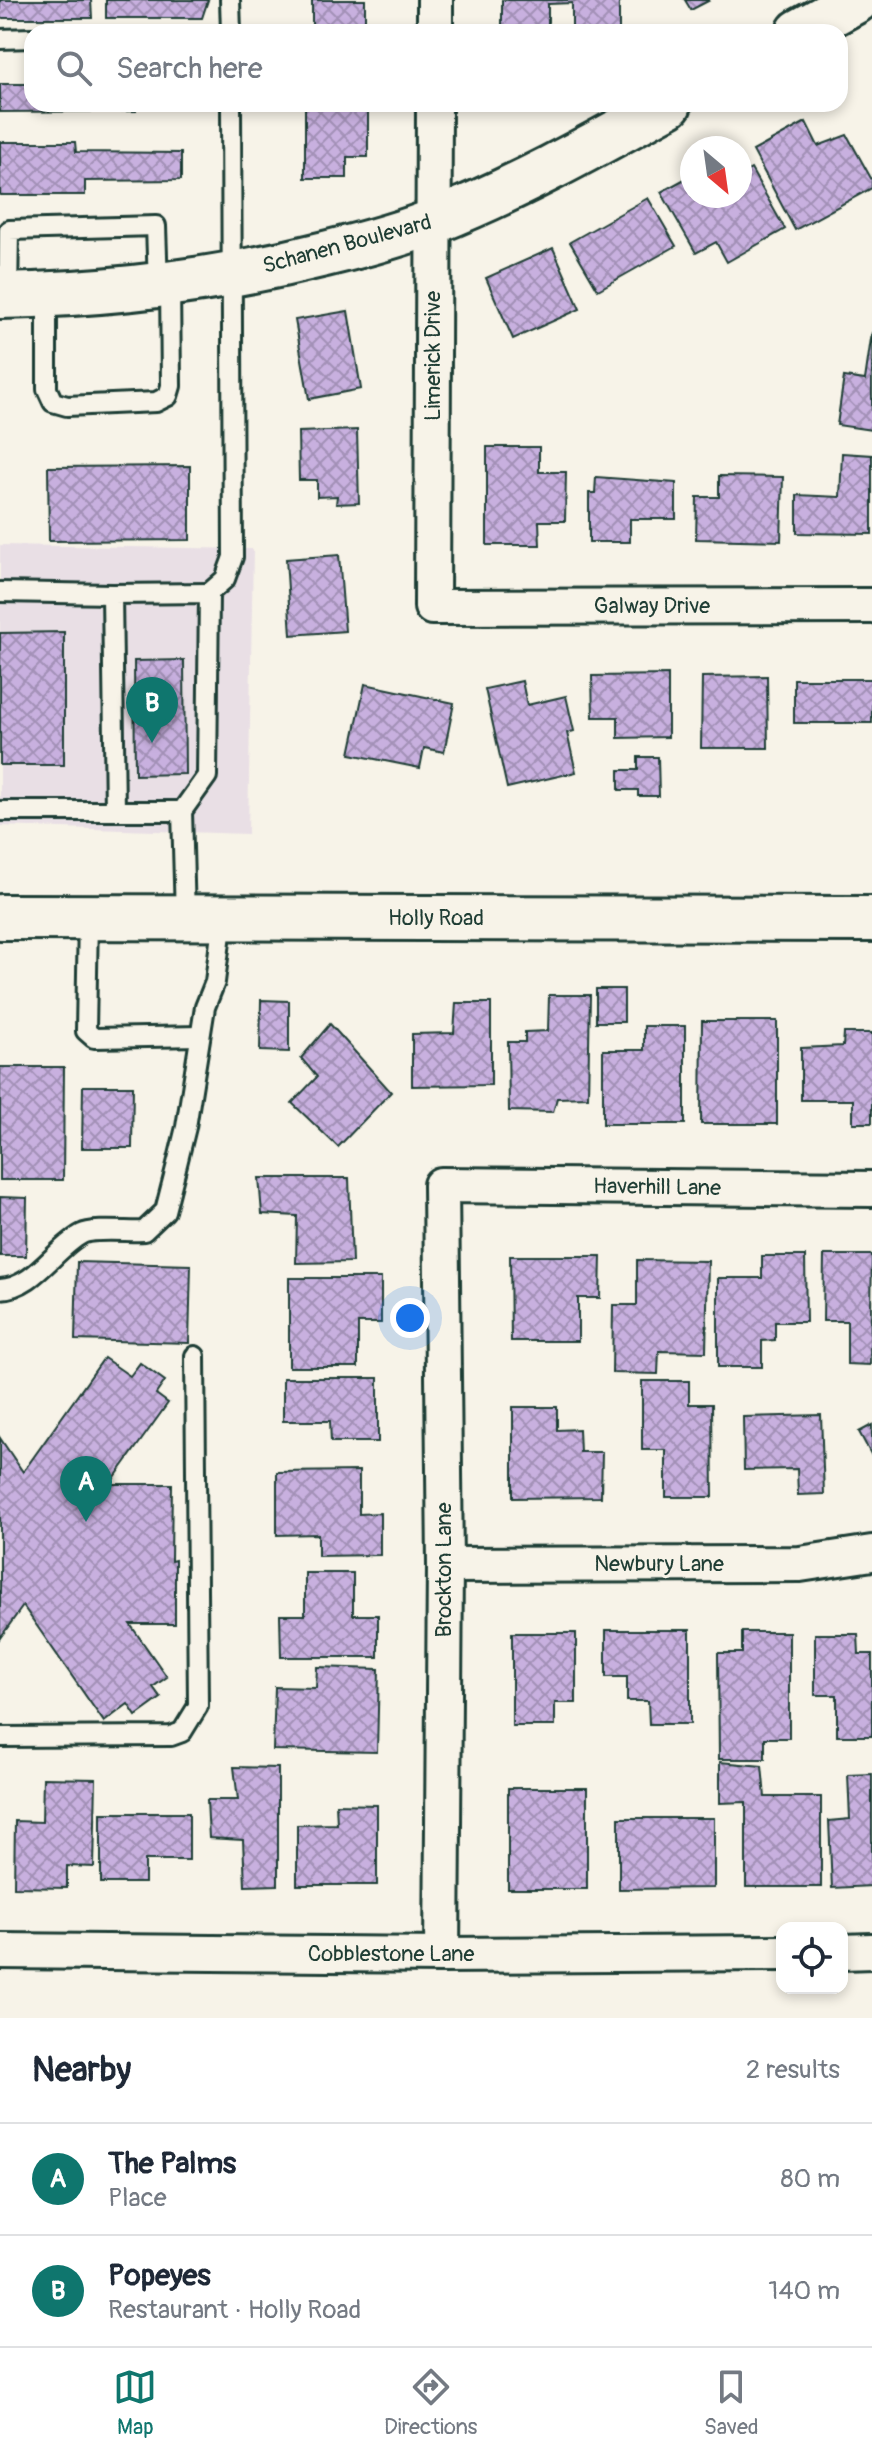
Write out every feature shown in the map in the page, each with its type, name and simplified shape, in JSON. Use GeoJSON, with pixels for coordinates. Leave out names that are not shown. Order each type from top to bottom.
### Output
{"type":"FeatureCollection","features":[{"type":"Feature","properties":{"kind":"main road"},"geometry":{"type":"LineString","coordinates":[[814,24],[857,0]]}},
{"type":"Feature","properties":{"kind":"main road","name":"Schanen Boulevard"},"geometry":{"type":"LineString","coordinates":[[18,295],[164,285],[283,265],[363,245],[434,222],[570,157],[654,112]]}},
{"type":"Feature","properties":{"kind":"main road","name":"Holly Road"},"geometry":{"type":"LineString","coordinates":[[4,911],[88,917],[872,919]]}},
{"type":"Feature","properties":{"kind":"street"},"geometry":{"type":"LineString","coordinates":[[435,0],[435,24]]}},
{"type":"Feature","properties":{"kind":"street","name":"Limerick Drive"},"geometry":{"type":"LineString","coordinates":[[432,607],[434,112]]}},
{"type":"Feature","properties":{"kind":"street","name":"Galway Drive"},"geometry":{"type":"LineString","coordinates":[[432,607],[872,606]]}},
{"type":"Feature","properties":{"kind":"street","name":"Haverhill Lane"},"geometry":{"type":"LineString","coordinates":[[441,1185],[872,1189]]}},
{"type":"Feature","properties":{"kind":"street","name":"Brockton Lane"},"geometry":{"type":"LineString","coordinates":[[441,1185],[445,1565],[442,1955]]}},
{"type":"Feature","properties":{"kind":"street","name":"Newbury Lane"},"geometry":{"type":"LineString","coordinates":[[445,1565],[800,1564],[872,1553]]}},
{"type":"Feature","properties":{"kind":"street","name":"Cobblestone Lane"},"geometry":{"type":"LineString","coordinates":[[0,1951],[442,1955],[776,1953]]}},
{"type":"Feature","properties":{"kind":"street"},"geometry":{"type":"LineString","coordinates":[[848,1952],[872,1951]]}},
{"type":"Feature","properties":{"kind":"lane"},"geometry":{"type":"LineString","coordinates":[[230,0],[231,24]]}},
{"type":"Feature","properties":{"kind":"lane"},"geometry":{"type":"LineString","coordinates":[[0,39],[24,38]]}},
{"type":"Feature","properties":{"kind":"lane"},"geometry":{"type":"LineString","coordinates":[[0,592],[209,593],[225,579],[233,557],[231,112]]}},
{"type":"Feature","properties":{"kind":"lane"},"geometry":{"type":"LineString","coordinates":[[156,226],[164,285],[171,386],[168,396],[156,402],[67,406],[53,402],[18,295],[9,230],[156,226]]}},
{"type":"Feature","properties":{"kind":"lane"},"geometry":{"type":"LineString","coordinates":[[0,1289],[11,1289],[26,1279],[84,1233],[144,1231],[165,1211],[186,1127],[205,1007],[215,982],[182,811],[207,776],[209,593]]}},
{"type":"Feature","properties":{"kind":"lane"},"geometry":{"type":"LineString","coordinates":[[112,594],[115,811]]}},
{"type":"Feature","properties":{"kind":"lane"},"geometry":{"type":"LineString","coordinates":[[0,811],[182,811]]}},
{"type":"Feature","properties":{"kind":"lane"},"geometry":{"type":"LineString","coordinates":[[88,917],[86,1031],[89,1035],[94,1038],[200,1036]]}},
{"type":"Feature","properties":{"kind":"lane"},"geometry":{"type":"LineString","coordinates":[[0,1737],[171,1736],[182,1732],[198,1706],[195,1356]]}},
{"type":"Feature","properties":{"kind":"shaded area"},"geometry":{"type":"Polygon","coordinates":[[[0,545],[253,549],[248,834],[0,826],[0,545]]]}},
{"type":"Feature","properties":{"kind":"building"},"geometry":{"type":"Polygon","coordinates":[[[0,0],[91,0],[92,18],[0,18],[0,0]]]}},
{"type":"Feature","properties":{"kind":"building"},"geometry":{"type":"Polygon","coordinates":[[[106,0],[208,0],[202,18],[106,18],[106,0]]]}},
{"type":"Feature","properties":{"kind":"building"},"geometry":{"type":"Polygon","coordinates":[[[312,0],[365,0],[365,24],[312,24],[312,0]]]}},
{"type":"Feature","properties":{"kind":"building"},"geometry":{"type":"Polygon","coordinates":[[[502,0],[619,0],[619,24],[572,24],[572,3],[548,4],[548,24],[502,24],[502,0]]]}},
{"type":"Feature","properties":{"kind":"building"},"geometry":{"type":"Polygon","coordinates":[[[685,0],[710,0],[691,10],[685,0]]]}},
{"type":"Feature","properties":{"kind":"building"},"geometry":{"type":"Polygon","coordinates":[[[0,84],[24,84],[24,112],[0,112],[0,84]]]}},
{"type":"Feature","properties":{"kind":"building"},"geometry":{"type":"Polygon","coordinates":[[[305,112],[368,112],[368,157],[347,157],[347,178],[305,178],[305,112]]]}},
{"type":"Feature","properties":{"kind":"building"},"geometry":{"type":"Polygon","coordinates":[[[806,122],[818,146],[847,135],[872,180],[872,188],[795,230],[753,151],[806,122]]]}},
{"type":"Feature","properties":{"kind":"building"},"geometry":{"type":"Polygon","coordinates":[[[0,142],[75,142],[76,152],[181,153],[181,180],[85,181],[85,195],[0,195],[0,142]]]}},
{"type":"Feature","properties":{"kind":"building"},"geometry":{"type":"Polygon","coordinates":[[[752,171],[785,229],[727,262],[716,242],[696,253],[661,192],[680,182],[680,208],[752,208],[752,171]]]}},
{"type":"Feature","properties":{"kind":"building"},"geometry":{"type":"Polygon","coordinates":[[[648,198],[676,246],[598,290],[570,242],[648,198]]]}},
{"type":"Feature","properties":{"kind":"building"},"geometry":{"type":"Polygon","coordinates":[[[553,248],[580,309],[513,339],[486,278],[553,248]]]}},
{"type":"Feature","properties":{"kind":"building"},"geometry":{"type":"Polygon","coordinates":[[[348,311],[361,389],[309,399],[295,320],[348,311]]]}},
{"type":"Feature","properties":{"kind":"building"},"geometry":{"type":"Polygon","coordinates":[[[872,332],[872,430],[837,425],[844,377],[865,380],[872,332]]]}},
{"type":"Feature","properties":{"kind":"building"},"geometry":{"type":"Polygon","coordinates":[[[357,430],[359,503],[336,504],[337,496],[317,497],[317,480],[299,480],[298,432],[357,430]]]}},
{"type":"Feature","properties":{"kind":"building"},"geometry":{"type":"Polygon","coordinates":[[[487,447],[539,447],[539,472],[566,472],[565,521],[539,521],[540,545],[487,545],[487,447]]]}},
{"type":"Feature","properties":{"kind":"building"},"geometry":{"type":"Polygon","coordinates":[[[842,453],[872,455],[872,534],[797,533],[797,495],[840,497],[842,453]]]}},
{"type":"Feature","properties":{"kind":"building"},"geometry":{"type":"Polygon","coordinates":[[[190,466],[190,540],[49,541],[48,467],[190,466]]]}},
{"type":"Feature","properties":{"kind":"building"},"geometry":{"type":"Polygon","coordinates":[[[719,476],[783,477],[781,541],[696,539],[697,497],[719,497],[719,476]]]}},
{"type":"Feature","properties":{"kind":"building"},"geometry":{"type":"Polygon","coordinates":[[[596,477],[676,483],[676,519],[630,519],[630,542],[589,542],[589,493],[595,493],[596,477]]]}},
{"type":"Feature","properties":{"kind":"building"},"geometry":{"type":"Polygon","coordinates":[[[339,555],[345,631],[291,635],[286,559],[339,555]]]}},
{"type":"Feature","properties":{"kind":"building"},"geometry":{"type":"Polygon","coordinates":[[[64,632],[64,765],[0,765],[0,633],[64,632]]]}},
{"type":"Feature","properties":{"kind":"building"},"geometry":{"type":"Polygon","coordinates":[[[184,660],[185,774],[135,775],[134,661],[184,660]]]}},
{"type":"Feature","properties":{"kind":"building"},"geometry":{"type":"Polygon","coordinates":[[[668,675],[668,737],[618,738],[618,717],[593,717],[592,676],[668,675]]]}},
{"type":"Feature","properties":{"kind":"building"},"geometry":{"type":"Polygon","coordinates":[[[767,676],[768,748],[701,748],[702,677],[767,676]]]}},
{"type":"Feature","properties":{"kind":"building"},"geometry":{"type":"Polygon","coordinates":[[[794,679],[872,679],[872,723],[794,723],[794,679]]]}},
{"type":"Feature","properties":{"kind":"building"},"geometry":{"type":"Polygon","coordinates":[[[522,681],[527,705],[566,696],[574,731],[567,733],[576,772],[507,788],[485,689],[522,681]]]}},
{"type":"Feature","properties":{"kind":"building"},"geometry":{"type":"Polygon","coordinates":[[[365,684],[454,703],[444,752],[424,748],[420,768],[350,754],[365,684]]]}},
{"type":"Feature","properties":{"kind":"building"},"geometry":{"type":"Polygon","coordinates":[[[638,757],[658,757],[659,796],[638,796],[638,790],[619,790],[619,770],[638,770],[638,757]]]}},
{"type":"Feature","properties":{"kind":"building"},"geometry":{"type":"Polygon","coordinates":[[[596,989],[624,989],[624,1022],[596,1022],[596,989]]]}},
{"type":"Feature","properties":{"kind":"building"},"geometry":{"type":"Polygon","coordinates":[[[549,995],[590,995],[588,1097],[557,1098],[553,1112],[509,1111],[508,1042],[525,1042],[525,1032],[548,1031],[549,995]]]}},
{"type":"Feature","properties":{"kind":"building"},"geometry":{"type":"Polygon","coordinates":[[[261,1000],[289,1001],[289,1052],[260,1051],[261,1000]]]}},
{"type":"Feature","properties":{"kind":"building"},"geometry":{"type":"Polygon","coordinates":[[[456,1003],[491,1003],[491,1085],[412,1086],[412,1034],[454,1033],[456,1003]]]}},
{"type":"Feature","properties":{"kind":"building"},"geometry":{"type":"Polygon","coordinates":[[[702,1021],[777,1021],[777,1124],[701,1124],[702,1021]]]}},
{"type":"Feature","properties":{"kind":"building"},"geometry":{"type":"Polygon","coordinates":[[[330,1024],[391,1092],[338,1147],[292,1103],[317,1077],[301,1058],[330,1024]]]}},
{"type":"Feature","properties":{"kind":"building"},"geometry":{"type":"Polygon","coordinates":[[[644,1026],[685,1026],[685,1124],[603,1124],[603,1050],[644,1050],[644,1026]]]}},
{"type":"Feature","properties":{"kind":"building"},"geometry":{"type":"Polygon","coordinates":[[[844,1033],[872,1033],[872,1123],[853,1123],[853,1100],[801,1100],[801,1048],[843,1046],[844,1033]]]}},
{"type":"Feature","properties":{"kind":"building"},"geometry":{"type":"Polygon","coordinates":[[[0,1067],[64,1067],[63,1180],[0,1180],[0,1067]]]}},
{"type":"Feature","properties":{"kind":"building"},"geometry":{"type":"Polygon","coordinates":[[[83,1086],[133,1086],[132,1148],[82,1148],[83,1086]]]}},
{"type":"Feature","properties":{"kind":"building"},"geometry":{"type":"Polygon","coordinates":[[[259,1178],[349,1178],[352,1262],[296,1263],[297,1216],[262,1214],[259,1178]]]}},
{"type":"Feature","properties":{"kind":"building"},"geometry":{"type":"Polygon","coordinates":[[[0,1197],[27,1198],[26,1256],[0,1256],[0,1197]]]}},
{"type":"Feature","properties":{"kind":"building"},"geometry":{"type":"Polygon","coordinates":[[[824,1255],[872,1255],[870,1365],[847,1364],[847,1321],[823,1321],[824,1255]]]}},
{"type":"Feature","properties":{"kind":"building"},"geometry":{"type":"Polygon","coordinates":[[[510,1256],[601,1256],[600,1298],[578,1298],[578,1341],[511,1341],[510,1256]]]}},
{"type":"Feature","properties":{"kind":"building"},"geometry":{"type":"Polygon","coordinates":[[[762,1256],[805,1256],[806,1322],[775,1322],[775,1340],[762,1341],[762,1367],[718,1367],[718,1278],[762,1278],[762,1256]]]}},
{"type":"Feature","properties":{"kind":"building"},"geometry":{"type":"Polygon","coordinates":[[[637,1260],[708,1261],[706,1352],[659,1351],[658,1374],[612,1373],[613,1305],[637,1305],[637,1260]]]}},
{"type":"Feature","properties":{"kind":"building"},"geometry":{"type":"Polygon","coordinates":[[[77,1262],[191,1265],[189,1343],[75,1340],[77,1262]]]}},
{"type":"Feature","properties":{"kind":"building"},"geometry":{"type":"Polygon","coordinates":[[[289,1278],[381,1278],[381,1323],[358,1323],[358,1367],[289,1367],[289,1278]]]}},
{"type":"Feature","properties":{"kind":"building"},"geometry":{"type":"Polygon","coordinates":[[[104,1358],[130,1376],[140,1363],[165,1381],[156,1394],[168,1403],[110,1484],[172,1484],[171,1561],[175,1560],[175,1624],[130,1624],[167,1677],[153,1687],[161,1698],[136,1716],[128,1704],[104,1722],[23,1606],[0,1638],[0,1438],[23,1472],[104,1358]]]}},
{"type":"Feature","properties":{"kind":"building"},"geometry":{"type":"Polygon","coordinates":[[[283,1378],[378,1378],[378,1442],[331,1442],[330,1421],[283,1421],[283,1378]]]}},
{"type":"Feature","properties":{"kind":"building"},"geometry":{"type":"Polygon","coordinates":[[[642,1381],[689,1381],[689,1404],[712,1404],[713,1497],[666,1497],[666,1450],[642,1450],[642,1381]]]}},
{"type":"Feature","properties":{"kind":"building"},"geometry":{"type":"Polygon","coordinates":[[[513,1407],[557,1407],[557,1430],[579,1429],[580,1452],[602,1452],[601,1497],[513,1498],[513,1407]]]}},
{"type":"Feature","properties":{"kind":"building"},"geometry":{"type":"Polygon","coordinates":[[[821,1415],[824,1494],[798,1495],[797,1469],[744,1470],[743,1417],[821,1415]]]}},
{"type":"Feature","properties":{"kind":"building"},"geometry":{"type":"Polygon","coordinates":[[[872,1425],[872,1456],[859,1432],[872,1425]]]}},
{"type":"Feature","properties":{"kind":"building"},"geometry":{"type":"Polygon","coordinates":[[[359,1471],[359,1514],[380,1513],[380,1555],[318,1556],[318,1534],[277,1535],[277,1472],[359,1471]]]}},
{"type":"Feature","properties":{"kind":"building"},"geometry":{"type":"Polygon","coordinates":[[[305,1573],[353,1573],[353,1615],[378,1615],[378,1657],[281,1657],[280,1615],[305,1615],[305,1573]]]}},
{"type":"Feature","properties":{"kind":"building"},"geometry":{"type":"Polygon","coordinates":[[[606,1630],[690,1630],[690,1724],[649,1724],[648,1701],[627,1701],[627,1677],[606,1677],[606,1630]]]}},
{"type":"Feature","properties":{"kind":"building"},"geometry":{"type":"Polygon","coordinates":[[[742,1632],[789,1632],[789,1738],[765,1738],[765,1759],[719,1759],[718,1653],[742,1653],[742,1632]]]}},
{"type":"Feature","properties":{"kind":"building"},"geometry":{"type":"Polygon","coordinates":[[[512,1633],[576,1633],[576,1703],[555,1703],[555,1726],[512,1726],[512,1633]]]}},
{"type":"Feature","properties":{"kind":"building"},"geometry":{"type":"Polygon","coordinates":[[[815,1634],[858,1634],[859,1654],[872,1654],[872,1736],[837,1736],[837,1695],[815,1695],[815,1634]]]}},
{"type":"Feature","properties":{"kind":"building"},"geometry":{"type":"Polygon","coordinates":[[[317,1667],[379,1669],[377,1752],[273,1750],[275,1687],[316,1688],[317,1667]]]}},
{"type":"Feature","properties":{"kind":"building"},"geometry":{"type":"Polygon","coordinates":[[[720,1762],[762,1766],[765,1797],[821,1797],[821,1887],[746,1887],[746,1802],[720,1803],[720,1762]]]}},
{"type":"Feature","properties":{"kind":"building"},"geometry":{"type":"Polygon","coordinates":[[[234,1767],[278,1768],[278,1885],[245,1886],[243,1840],[209,1838],[207,1800],[238,1800],[234,1767]]]}},
{"type":"Feature","properties":{"kind":"building"},"geometry":{"type":"Polygon","coordinates":[[[872,1774],[872,1886],[832,1888],[829,1821],[850,1819],[848,1775],[872,1774]]]}},
{"type":"Feature","properties":{"kind":"building"},"geometry":{"type":"Polygon","coordinates":[[[43,1778],[96,1779],[94,1867],[67,1866],[67,1888],[14,1887],[15,1821],[42,1822],[43,1778]]]}},
{"type":"Feature","properties":{"kind":"building"},"geometry":{"type":"Polygon","coordinates":[[[508,1788],[587,1788],[587,1889],[508,1889],[508,1788]]]}},
{"type":"Feature","properties":{"kind":"building"},"geometry":{"type":"Polygon","coordinates":[[[336,1804],[377,1805],[377,1885],[297,1885],[297,1825],[337,1824],[336,1804]]]}},
{"type":"Feature","properties":{"kind":"building"},"geometry":{"type":"Polygon","coordinates":[[[101,1813],[189,1813],[189,1860],[145,1860],[145,1883],[101,1883],[101,1813]]]}},
{"type":"Feature","properties":{"kind":"building"},"geometry":{"type":"Polygon","coordinates":[[[619,1818],[714,1818],[714,1888],[619,1889],[619,1818]]]}},
{"type":"Feature","properties":{"kind":"place","name":"Popeyes"},"geometry":{"type":"Point","coordinates":[152,743]}},
{"type":"Feature","properties":{"kind":"place","name":"The Palms"},"geometry":{"type":"Point","coordinates":[86,1522]}}]}
